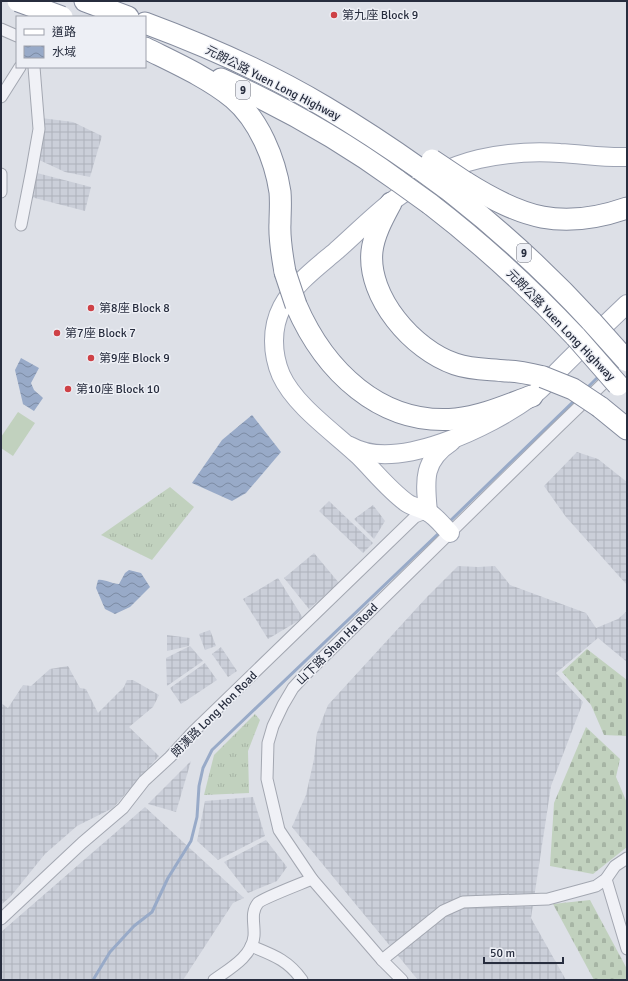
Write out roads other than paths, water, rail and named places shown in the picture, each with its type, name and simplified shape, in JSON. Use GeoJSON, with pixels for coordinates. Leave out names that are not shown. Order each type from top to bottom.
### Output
{"type":"FeatureCollection","features":[{"type":"Feature","properties":{"kind":"highway"},"geometry":{"type":"LineString","coordinates":[[18,1],[59,16]]}},
{"type":"Feature","properties":{"kind":"highway"},"geometry":{"type":"LineString","coordinates":[[85,1],[125,16]]}},
{"type":"Feature","properties":{"kind":"highway","name":"元朗公路 Yuen Long Highway"},"geometry":{"type":"LineString","coordinates":[[146,23],[220,54],[325,107],[426,164],[457,186],[558,286],[627,361]]}},
{"type":"Feature","properties":{"kind":"highway","name":"元朗公路 Yuen Long Highway"},"geometry":{"type":"LineString","coordinates":[[146,48],[227,82],[302,120],[364,157],[398,180],[455,223],[508,269],[539,298],[623,390]]}},
{"type":"Feature","properties":{"kind":"highway"},"geometry":{"type":"LineString","coordinates":[[146,49],[217,86],[234,99],[254,124],[270,155],[280,193],[280,238],[285,272],[296,305],[314,341],[334,368],[360,391],[380,404],[404,413],[429,419],[455,419],[482,414],[532,396]]}},
{"type":"Feature","properties":{"kind":"highway"},"geometry":{"type":"LineString","coordinates":[[457,186],[484,195],[512,209],[531,216],[555,220],[585,219],[602,216],[627,208]]}},
{"type":"Feature","properties":{"kind":"highway"},"geometry":{"type":"LineString","coordinates":[[391,203],[374,240],[372,262],[374,278],[388,309],[416,342],[455,364],[472,369],[507,371],[542,377],[573,390],[600,407],[627,429]]}},
{"type":"Feature","properties":{"kind":"main road"},"geometry":{"type":"LineString","coordinates":[[439,523],[408,504],[392,490],[297,399],[286,385],[276,362],[274,345],[275,330],[282,307],[299,284],[391,203],[438,174],[458,165],[479,159],[509,154],[535,152],[627,157]]}},
{"type":"Feature","properties":{"kind":"main road"},"geometry":{"type":"LineString","coordinates":[[342,441],[361,451],[386,454],[418,450],[459,436],[510,411],[532,396],[627,304]]}},
{"type":"Feature","properties":{"kind":"main road"},"geometry":{"type":"LineString","coordinates":[[439,523],[425,481],[434,457],[444,446],[459,436]]}},
{"type":"Feature","properties":{"kind":"street"},"geometry":{"type":"LineString","coordinates":[[41,16],[46,1]]}},
{"type":"Feature","properties":{"kind":"street"},"geometry":{"type":"LineString","coordinates":[[1,29],[16,36]]}},
{"type":"Feature","properties":{"kind":"street"},"geometry":{"type":"LineString","coordinates":[[1,97],[19,68]]}},
{"type":"Feature","properties":{"kind":"street"},"geometry":{"type":"LineString","coordinates":[[21,225],[39,129],[34,68]]}},
{"type":"Feature","properties":{"kind":"street"},"geometry":{"type":"LineString","coordinates":[[1,174],[1,192]]}},
{"type":"Feature","properties":{"kind":"street","name":"山下路 Shan Ha Road"},"geometry":{"type":"LineString","coordinates":[[402,980],[382,960],[312,879],[279,830],[267,778],[266,758],[268,743],[273,726],[293,688],[439,523],[551,433],[627,361]]}},
{"type":"Feature","properties":{"kind":"street","name":"朗漢路 Long Hon Road"},"geometry":{"type":"LineString","coordinates":[[1,919],[82,843],[123,808],[144,781],[414,517],[439,523]]}},
{"type":"Feature","properties":{"kind":"street"},"geometry":{"type":"LineString","coordinates":[[382,960],[443,911],[463,902],[548,899],[596,886],[606,879],[615,866],[627,858]]}},
{"type":"Feature","properties":{"kind":"street"},"geometry":{"type":"LineString","coordinates":[[214,980],[243,959],[251,946],[254,936],[253,912],[259,902],[312,879]]}},
{"type":"Feature","properties":{"kind":"street"},"geometry":{"type":"LineString","coordinates":[[606,879],[627,949]]}},
{"type":"Feature","properties":{"kind":"street"},"geometry":{"type":"LineString","coordinates":[[251,946],[273,955],[294,969],[302,980]]}},
{"type":"Feature","properties":{"kind":"water"},"geometry":{"type":"Polygon","coordinates":[[[21,358],[39,368],[31,383],[34,390],[43,398],[34,411],[23,404],[15,370],[21,358]]]}},
{"type":"Feature","properties":{"kind":"water"},"geometry":{"type":"Polygon","coordinates":[[[252,415],[281,452],[246,493],[232,501],[192,483],[222,440],[252,415]]]}},
{"type":"Feature","properties":{"kind":"water"},"geometry":{"type":"Polygon","coordinates":[[[129,570],[141,573],[150,587],[130,607],[115,614],[105,609],[96,588],[98,580],[119,584],[125,573],[129,570]]]}},
{"type":"Feature","properties":{"kind":"waterway"},"geometry":{"type":"LineString","coordinates":[[586,389],[600,375]]}},
{"type":"Feature","properties":{"kind":"waterway"},"geometry":{"type":"LineString","coordinates":[[448,523],[576,399]]}},
{"type":"Feature","properties":{"kind":"waterway"},"geometry":{"type":"LineString","coordinates":[[93,980],[110,952],[134,926],[152,912],[168,878],[191,841],[197,817],[199,786],[203,768],[212,750],[440,532]]}},
{"type":"Feature","properties":{"kind":"place","name":"第九座 Block 9"},"geometry":{"type":"Point","coordinates":[334,15]}},
{"type":"Feature","properties":{"kind":"place","name":"第8座 Block 8"},"geometry":{"type":"Point","coordinates":[91,308]}},
{"type":"Feature","properties":{"kind":"place","name":"第7座 Block 7"},"geometry":{"type":"Point","coordinates":[57,333]}},
{"type":"Feature","properties":{"kind":"place","name":"第9座 Block 9"},"geometry":{"type":"Point","coordinates":[91,358]}},
{"type":"Feature","properties":{"kind":"place","name":"第10座 Block 10"},"geometry":{"type":"Point","coordinates":[68,389]}}]}
